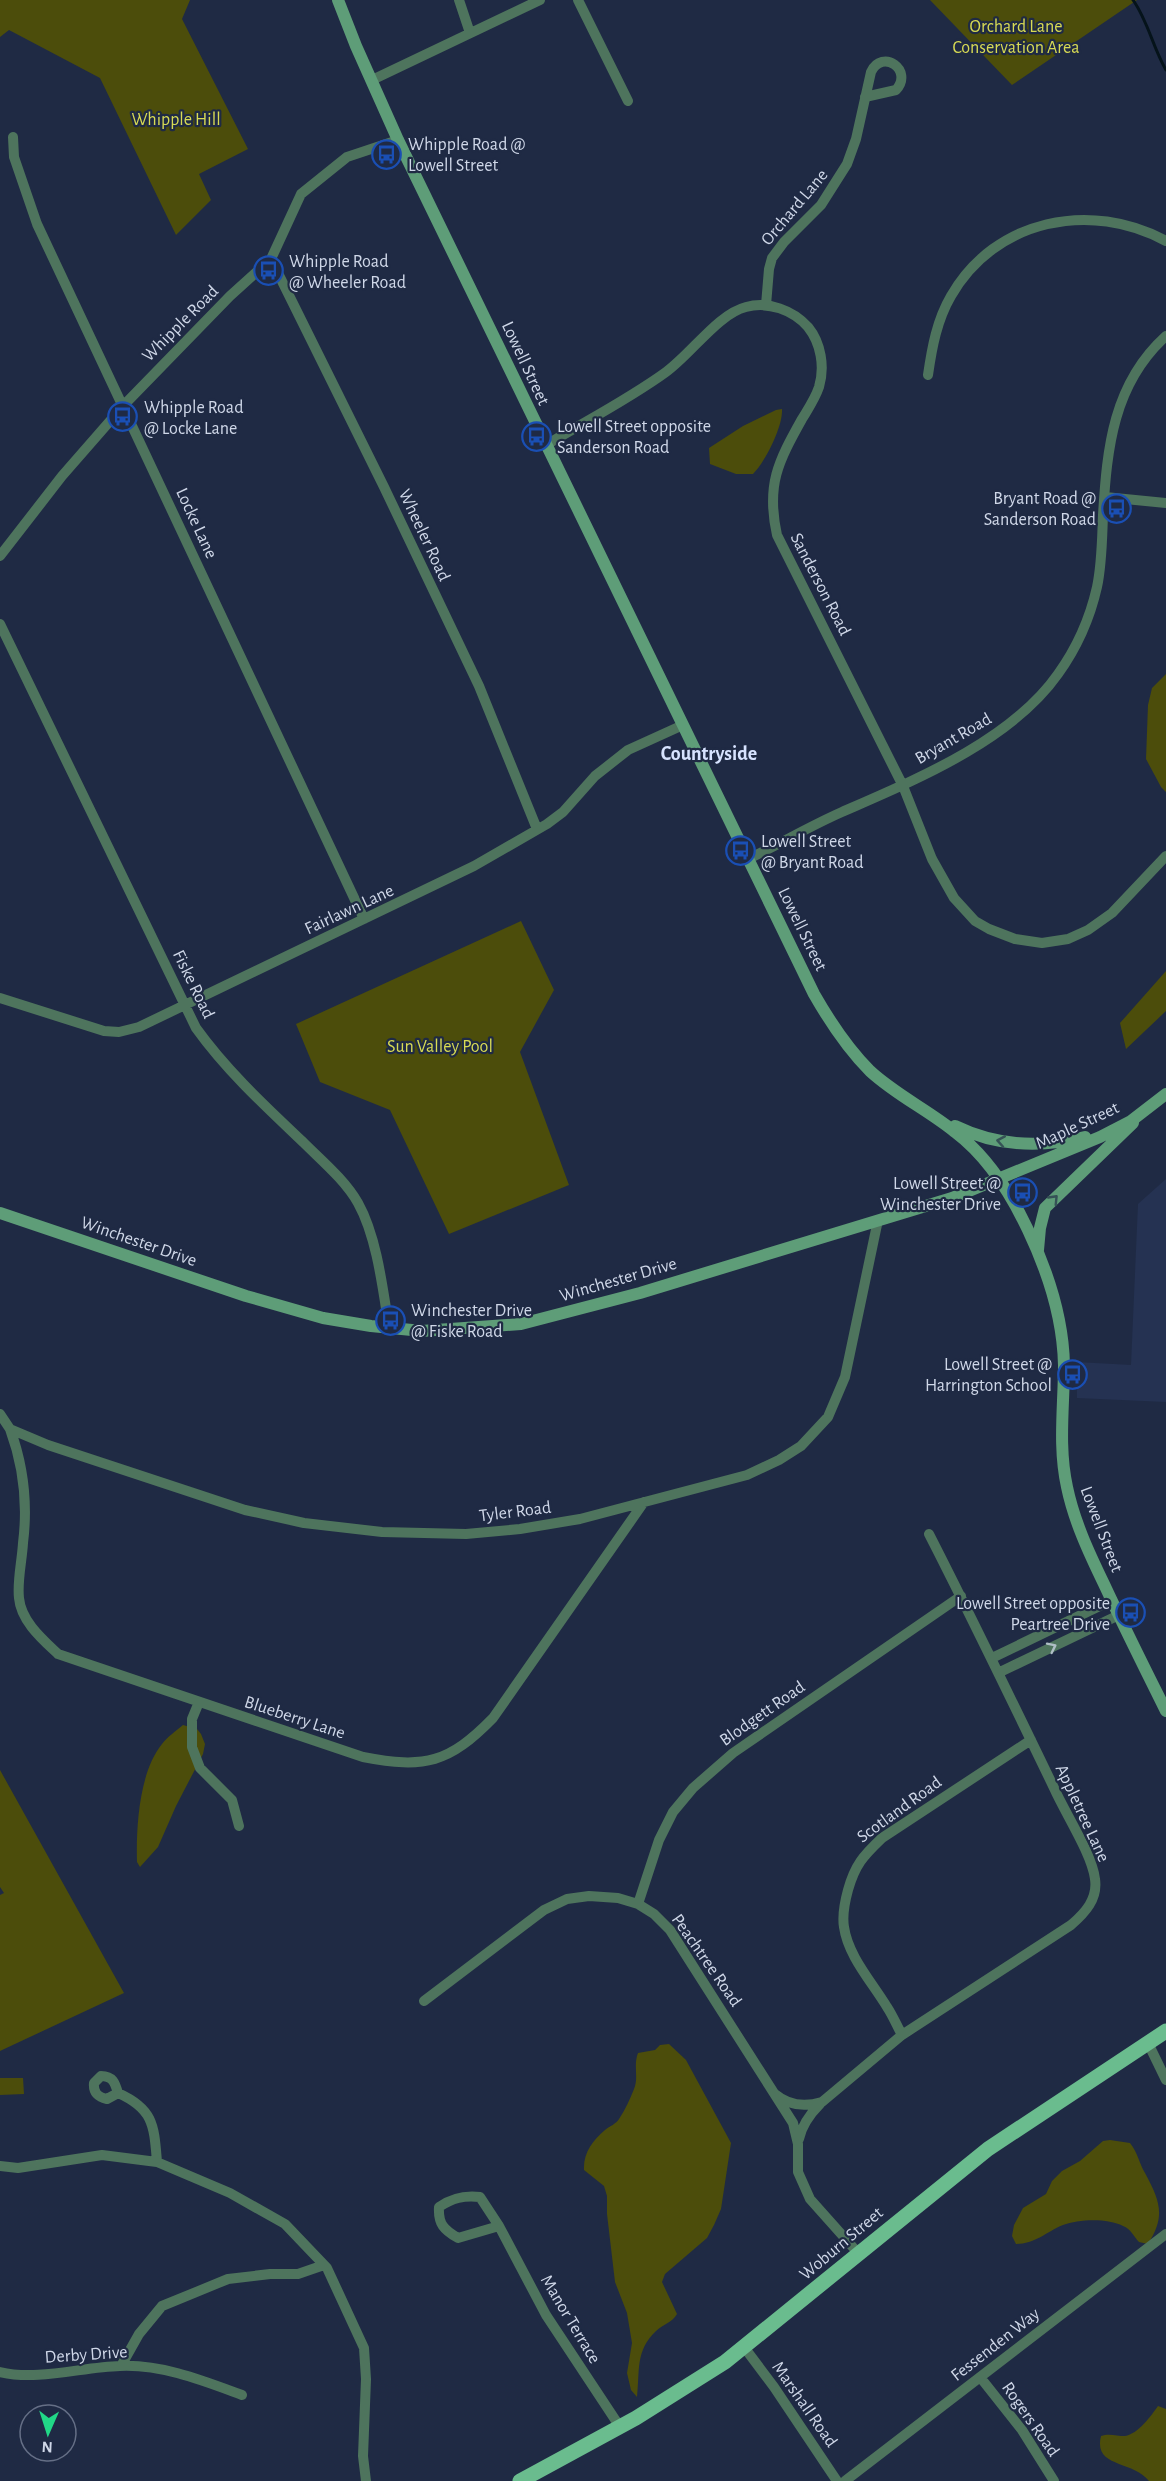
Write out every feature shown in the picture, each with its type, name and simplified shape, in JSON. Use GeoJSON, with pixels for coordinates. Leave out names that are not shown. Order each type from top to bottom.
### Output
{"type":"FeatureCollection","features":[{"type":"Feature","properties":{"kind":"main road","name":"Lowell Street"},"geometry":{"type":"LineString","coordinates":[[338,0],[398,140],[814,994],[831,1023],[862,1063],[960,1135],[984,1161],[999,1180],[1020,1215],[1038,1252],[1055,1302],[1061,1333],[1064,1362],[1062,1445],[1066,1485],[1077,1522],[1166,1711]]}},
{"type":"Feature","properties":{"kind":"main road","name":"Maple Street"},"geometry":{"type":"LineString","coordinates":[[999,1180],[1120,1127],[1166,1094]]}},
{"type":"Feature","properties":{"kind":"main road"},"geometry":{"type":"LineString","coordinates":[[913,1102],[965,1131],[1011,1143],[1064,1142],[1120,1127]]}},
{"type":"Feature","properties":{"kind":"main road"},"geometry":{"type":"LineString","coordinates":[[1038,1252],[1045,1208],[1109,1149],[1142,1113]]}},
{"type":"Feature","properties":{"kind":"main road","name":"Winchester Drive"},"geometry":{"type":"LineString","coordinates":[[0,1213],[246,1296],[323,1318],[422,1331],[521,1324],[640,1293],[952,1198],[999,1180]]}},
{"type":"Feature","properties":{"kind":"main road","name":"Woburn Street"},"geometry":{"type":"LineString","coordinates":[[520,2481],[620,2427],[684,2389],[744,2347],[988,2149],[1166,2031]]}},
{"type":"Feature","properties":{"kind":"street"},"geometry":{"type":"LineString","coordinates":[[459,0],[470,33]]}},
{"type":"Feature","properties":{"kind":"street"},"geometry":{"type":"LineString","coordinates":[[372,80],[540,0]]}},
{"type":"Feature","properties":{"kind":"street"},"geometry":{"type":"LineString","coordinates":[[578,0],[628,101]]}},
{"type":"Feature","properties":{"kind":"street","name":"Orchard Lane"},"geometry":{"type":"LineString","coordinates":[[766,305],[772,258],[784,242],[820,205],[841,177],[853,150],[866,97]]}},
{"type":"Feature","properties":{"kind":"street","name":"Locke Lane"},"geometry":{"type":"LineString","coordinates":[[13,137],[14,158],[37,224],[364,919]]}},
{"type":"Feature","properties":{"kind":"street","name":"Whipple Road"},"geometry":{"type":"LineString","coordinates":[[0,556],[62,476],[124,405],[230,296],[271,259],[301,195],[347,157],[398,140]]}},
{"type":"Feature","properties":{"kind":"street"},"geometry":{"type":"LineString","coordinates":[[928,375],[935,334],[951,296],[976,263],[1011,237],[1041,225],[1089,219],[1122,222],[1166,241]]}},
{"type":"Feature","properties":{"kind":"street","name":"Wheeler Road"},"geometry":{"type":"LineString","coordinates":[[271,259],[479,686],[537,829]]}},
{"type":"Feature","properties":{"kind":"street"},"geometry":{"type":"LineString","coordinates":[[546,445],[664,374],[728,315],[747,307],[766,305]]}},
{"type":"Feature","properties":{"kind":"street","name":"Sanderson Road"},"geometry":{"type":"LineString","coordinates":[[766,305],[785,310],[807,327],[819,350],[822,368],[816,395],[776,468],[772,496],[777,535],[903,786],[932,859],[954,898],[975,921],[989,929],[1014,939],[1042,943],[1055,942],[1088,930],[1112,913],[1166,856]]}},
{"type":"Feature","properties":{"kind":"street","name":"Bryant Road"},"geometry":{"type":"LineString","coordinates":[[748,859],[840,813],[903,786],[1000,732],[1058,676],[1074,648],[1097,587],[1102,554],[1112,427],[1119,404],[1140,365],[1166,336]]}},
{"type":"Feature","properties":{"kind":"street"},"geometry":{"type":"LineString","coordinates":[[1105,497],[1166,503]]}},
{"type":"Feature","properties":{"kind":"street","name":"Fiske Road"},"geometry":{"type":"LineString","coordinates":[[0,624],[196,1028],[239,1082],[329,1167],[357,1201],[365,1218],[374,1252],[389,1328]]}},
{"type":"Feature","properties":{"kind":"street","name":"Fairlawn Lane"},"geometry":{"type":"LineString","coordinates":[[0,998],[88,1027],[113,1032],[140,1028],[434,886],[537,829],[562,812],[595,776],[628,750],[683,725]]}},
{"type":"Feature","properties":{"kind":"street","name":"Tyler Road"},"geometry":{"type":"LineString","coordinates":[[10,1429],[48,1445],[245,1510],[331,1527],[382,1532],[466,1534],[520,1529],[580,1519],[747,1475],[779,1460],[801,1446],[828,1417],[845,1377],[878,1220]]}},
{"type":"Feature","properties":{"kind":"street"},"geometry":{"type":"LineString","coordinates":[[0,1414],[10,1429]]}},
{"type":"Feature","properties":{"kind":"street","name":"Blueberry Lane"},"geometry":{"type":"LineString","coordinates":[[10,1429],[19,1453],[26,1489],[18,1599],[27,1620],[39,1636],[58,1654],[363,1757],[394,1763],[417,1763],[444,1758],[472,1739],[493,1718],[644,1502]]}},
{"type":"Feature","properties":{"kind":"street","name":"Appletree Lane"},"geometry":{"type":"LineString","coordinates":[[798,2144],[801,2128],[822,2102],[902,2036],[1071,1925],[1090,1906],[1096,1891],[1095,1877],[1090,1862],[1000,1672],[929,1534]]}},
{"type":"Feature","properties":{"kind":"street","name":"Blodgett Road"},"geometry":{"type":"LineString","coordinates":[[638,1904],[659,1840],[673,1812],[693,1788],[733,1753],[961,1596]]}},
{"type":"Feature","properties":{"kind":"street"},"geometry":{"type":"LineString","coordinates":[[992,1658],[1112,1600]]}},
{"type":"Feature","properties":{"kind":"street"},"geometry":{"type":"LineString","coordinates":[[1000,1672],[1119,1615]]}},
{"type":"Feature","properties":{"kind":"street"},"geometry":{"type":"LineString","coordinates":[[199,1702],[192,1719],[192,1747],[200,1768],[231,1800],[239,1826]]}},
{"type":"Feature","properties":{"kind":"street","name":"Scotland Road"},"geometry":{"type":"LineString","coordinates":[[902,2036],[889,2009],[857,1960],[847,1940],[843,1926],[845,1901],[854,1870],[862,1856],[882,1838],[1031,1740]]}},
{"type":"Feature","properties":{"kind":"street","name":"Peachtree Road"},"geometry":{"type":"LineString","coordinates":[[424,2001],[544,1910],[567,1899],[589,1896],[618,1898],[638,1904],[654,1914],[670,1929],[794,2123],[798,2144],[798,2172],[810,2199],[859,2254]]}},
{"type":"Feature","properties":{"kind":"street"},"geometry":{"type":"LineString","coordinates":[[1148,2043],[1166,2080]]}},
{"type":"Feature","properties":{"kind":"street"},"geometry":{"type":"LineString","coordinates":[[118,2093],[138,2102],[154,2128],[157,2162]]}},
{"type":"Feature","properties":{"kind":"street"},"geometry":{"type":"LineString","coordinates":[[775,2094],[783,2101],[797,2105],[810,2106],[822,2102]]}},
{"type":"Feature","properties":{"kind":"street"},"geometry":{"type":"LineString","coordinates":[[0,2166],[18,2168],[102,2155],[157,2162],[230,2193],[285,2224],[324,2265],[364,2348],[366,2379],[363,2457],[366,2481]]}},
{"type":"Feature","properties":{"kind":"street","name":"Manor Terrace"},"geometry":{"type":"LineString","coordinates":[[499,2226],[458,2238],[447,2232],[438,2221],[438,2207],[449,2200],[468,2196],[480,2197],[499,2226],[546,2315],[620,2427]]}},
{"type":"Feature","properties":{"kind":"street","name":"Fessenden Way"},"geometry":{"type":"LineString","coordinates":[[845,2481],[1166,2234]]}},
{"type":"Feature","properties":{"kind":"street"},"geometry":{"type":"LineString","coordinates":[[121,2366],[139,2334],[162,2306],[228,2279],[270,2274],[298,2274],[324,2265]]}},
{"type":"Feature","properties":{"kind":"street","name":"Marshall Road"},"geometry":{"type":"LineString","coordinates":[[744,2347],[774,2386],[837,2481]]}},
{"type":"Feature","properties":{"kind":"street","name":"Derby Drive"},"geometry":{"type":"LineString","coordinates":[[0,2372],[21,2375],[121,2366],[159,2369],[242,2395]]}},
{"type":"Feature","properties":{"kind":"street","name":"Rogers Road"},"geometry":{"type":"LineString","coordinates":[[980,2377],[1022,2430],[1054,2481]]}},
{"type":"Feature","properties":{"kind":"shaded area"},"geometry":{"type":"Polygon","coordinates":[[[1166,1179],[1166,1402],[1077,1398],[1077,1362],[1131,1365],[1138,1204],[1166,1179]]]}},
{"type":"Feature","properties":{"kind":"green space","name":"Whipple Hill"},"geometry":{"type":"Polygon","coordinates":[[[0,0],[190,0],[182,19],[248,149],[199,174],[211,200],[176,235],[100,78],[9,30],[0,37],[0,0]]]}},
{"type":"Feature","properties":{"kind":"green space","name":"Orchard Lane Conservation Area"},"geometry":{"type":"Polygon","coordinates":[[[930,0],[1137,0],[1012,85],[930,0]]]}},
{"type":"Feature","properties":{"kind":"green space"},"geometry":{"type":"Polygon","coordinates":[[[782,409],[780,425],[772,444],[753,474],[736,474],[710,464],[709,448],[743,426],[782,409]]]}},
{"type":"Feature","properties":{"kind":"green space"},"geometry":{"type":"Polygon","coordinates":[[[1166,674],[1166,792],[1146,759],[1148,705],[1152,688],[1166,674]]]}},
{"type":"Feature","properties":{"kind":"green space","name":"Sun Valley Pool"},"geometry":{"type":"Polygon","coordinates":[[[521,921],[554,990],[520,1052],[569,1185],[449,1234],[390,1110],[320,1082],[296,1024],[521,921]]]}},
{"type":"Feature","properties":{"kind":"green space"},"geometry":{"type":"Polygon","coordinates":[[[1166,971],[1166,1011],[1126,1049],[1120,1023],[1166,971]]]}},
{"type":"Feature","properties":{"kind":"green space"},"geometry":{"type":"Polygon","coordinates":[[[183,1725],[197,1729],[201,1734],[205,1744],[203,1754],[158,1847],[140,1867],[137,1862],[138,1817],[148,1769],[162,1744],[183,1725]]]}},
{"type":"Feature","properties":{"kind":"green space"},"geometry":{"type":"Polygon","coordinates":[[[0,1770],[124,1993],[0,2051],[0,1895],[4,1893],[0,1887],[0,1770]]]}},
{"type":"Feature","properties":{"kind":"green space"},"geometry":{"type":"Polygon","coordinates":[[[669,2044],[686,2060],[731,2143],[721,2209],[714,2225],[707,2238],[665,2274],[662,2282],[677,2314],[656,2331],[645,2346],[640,2362],[637,2397],[631,2390],[627,2373],[632,2343],[627,2313],[615,2282],[607,2196],[604,2186],[584,2170],[584,2164],[593,2143],[605,2130],[618,2121],[627,2104],[635,2085],[638,2053],[655,2050],[660,2045],[669,2044]]]}},
{"type":"Feature","properties":{"kind":"green space"},"geometry":{"type":"Polygon","coordinates":[[[0,2078],[23,2078],[24,2094],[0,2095],[0,2078]]]}},
{"type":"Feature","properties":{"kind":"green space"},"geometry":{"type":"Polygon","coordinates":[[[1103,2141],[1130,2143],[1157,2200],[1159,2217],[1148,2244],[1139,2242],[1126,2227],[1117,2223],[1093,2220],[1063,2225],[1035,2240],[1016,2244],[1012,2236],[1014,2225],[1023,2208],[1046,2194],[1052,2181],[1062,2171],[1080,2161],[1103,2141]]]}},
{"type":"Feature","properties":{"kind":"green space"},"geometry":{"type":"Polygon","coordinates":[[[1158,2406],[1166,2409],[1166,2481],[1149,2481],[1142,2474],[1108,2459],[1100,2446],[1101,2436],[1130,2435],[1144,2424],[1158,2406]]]}},
{"type":"Feature","properties":{"kind":"waterway"},"geometry":{"type":"LineString","coordinates":[[1133,0],[1166,70]]}},
{"type":"Feature","properties":{"kind":"place","name":"Whipple Road @ Lowell Street"},"geometry":{"type":"Point","coordinates":[387,154]}},
{"type":"Feature","properties":{"kind":"place","name":"Whipple Road @ Wheeler Road"},"geometry":{"type":"Point","coordinates":[268,271]}},
{"type":"Feature","properties":{"kind":"place","name":"Whipple Road @ Locke Lane"},"geometry":{"type":"Point","coordinates":[123,417]}},
{"type":"Feature","properties":{"kind":"place","name":"Lowell Street opposite Sanderson Road"},"geometry":{"type":"Point","coordinates":[536,436]}},
{"type":"Feature","properties":{"kind":"place","name":"Bryant Road @ Sanderson Road"},"geometry":{"type":"Point","coordinates":[1117,508]}},
{"type":"Feature","properties":{"kind":"place","name":"Lowell Street @ Bryant Road"},"geometry":{"type":"Point","coordinates":[740,851]}},
{"type":"Feature","properties":{"kind":"place","name":"Lowell Street @ Winchester Drive"},"geometry":{"type":"Point","coordinates":[1022,1193]}},
{"type":"Feature","properties":{"kind":"place","name":"Winchester Drive @ Fiske Road"},"geometry":{"type":"Point","coordinates":[390,1320]}},
{"type":"Feature","properties":{"kind":"place","name":"Lowell Street @ Harrington School"},"geometry":{"type":"Point","coordinates":[1073,1374]}},
{"type":"Feature","properties":{"kind":"place","name":"Lowell Street opposite Peartree Drive"},"geometry":{"type":"Point","coordinates":[1131,1613]}},
{"type":"Feature","properties":{"kind":"district","name":"Countryside"},"geometry":{"type":"Point","coordinates":[709,753]}}]}
